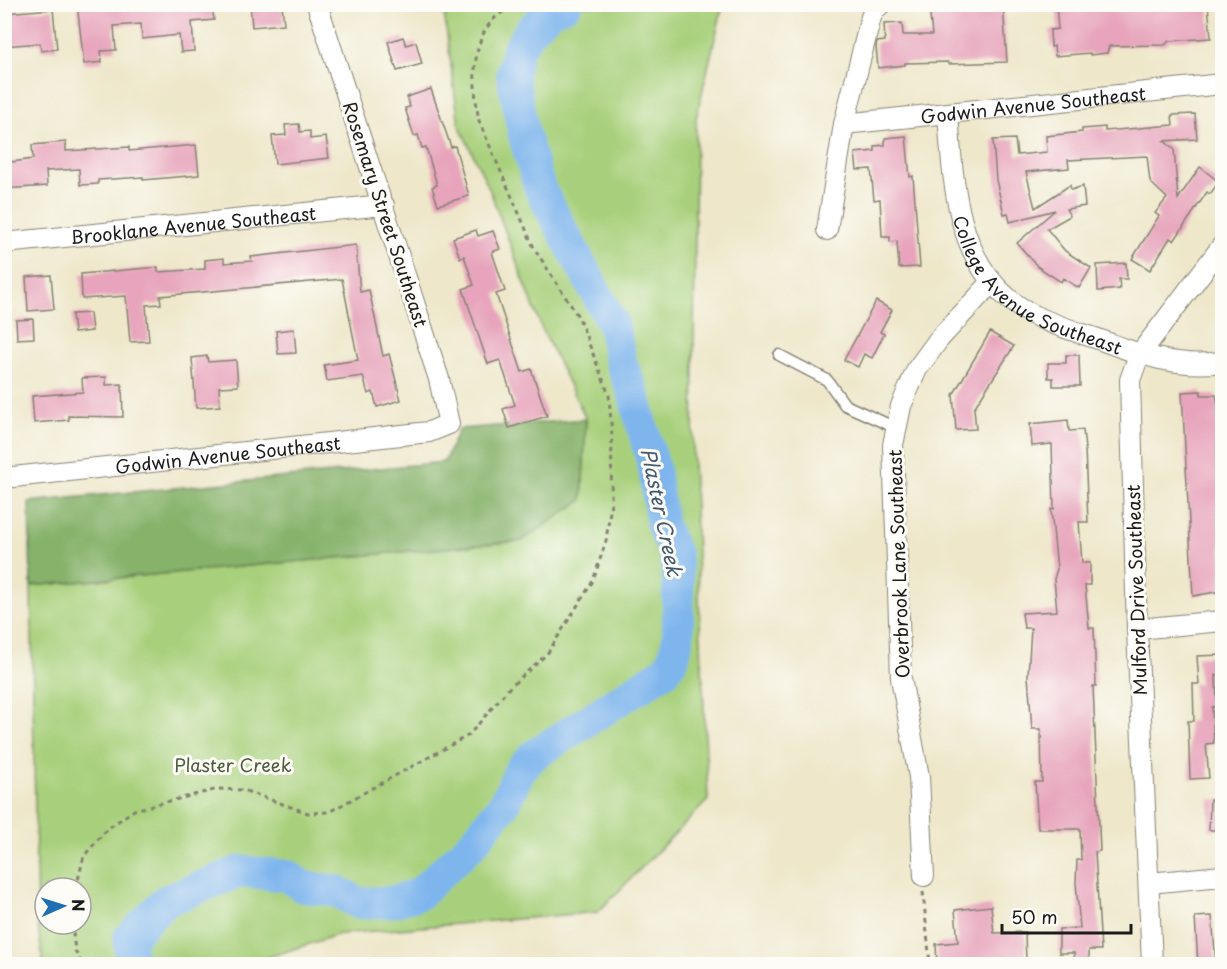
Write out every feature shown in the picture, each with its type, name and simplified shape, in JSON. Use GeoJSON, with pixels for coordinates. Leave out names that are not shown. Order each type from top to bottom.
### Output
{"type":"FeatureCollection","features":[{"type":"Feature","properties":{"kind":"street","name":"Rosemary Street Southeast"},"geometry":{"type":"LineString","coordinates":[[317,4],[439,379],[449,424]]}},
{"type":"Feature","properties":{"kind":"street"},"geometry":{"type":"LineString","coordinates":[[827,230],[844,124],[871,17],[881,4]]}},
{"type":"Feature","properties":{"kind":"street","name":"Godwin Avenue Southeast"},"geometry":{"type":"LineString","coordinates":[[844,124],[1222,84]]}},
{"type":"Feature","properties":{"kind":"street","name":"College Avenue Southeast"},"geometry":{"type":"LineString","coordinates":[[948,114],[952,162],[965,233],[976,260],[992,282],[1011,301],[1045,320],[1139,355],[1186,364],[1222,362]]}},
{"type":"Feature","properties":{"kind":"street","name":"Brooklane Avenue Southeast"},"geometry":{"type":"LineString","coordinates":[[4,243],[384,205]]}},
{"type":"Feature","properties":{"kind":"street","name":"Mulford Drive Southeast"},"geometry":{"type":"LineString","coordinates":[[1152,964],[1129,393],[1131,374],[1139,355],[1222,246]]}},
{"type":"Feature","properties":{"kind":"street","name":"Overbrook Lane Southeast"},"geometry":{"type":"LineString","coordinates":[[924,876],[919,777],[901,678],[893,445],[901,406],[917,369],[939,339],[992,282]]}},
{"type":"Feature","properties":{"kind":"street","name":"Godwin Avenue Southeast"},"geometry":{"type":"LineString","coordinates":[[4,478],[429,432],[449,424]]}},
{"type":"Feature","properties":{"kind":"street"},"geometry":{"type":"LineString","coordinates":[[1137,629],[1222,621]]}},
{"type":"Feature","properties":{"kind":"street"},"geometry":{"type":"LineString","coordinates":[[1149,883],[1222,876]]}},
{"type":"Feature","properties":{"kind":"lane"},"geometry":{"type":"LineString","coordinates":[[779,355],[827,380],[845,405],[896,428]]}},
{"type":"Feature","properties":{"kind":"path"},"geometry":{"type":"LineString","coordinates":[[79,876],[84,856],[107,829],[134,810],[218,789],[243,790],[308,813],[328,812],[357,799],[469,735],[509,688],[547,654],[592,581],[606,541],[611,503],[612,437],[609,395],[579,318],[534,248],[479,121],[475,101],[476,62],[482,39],[492,21],[515,4]]}},
{"type":"Feature","properties":{"kind":"path"},"geometry":{"type":"LineString","coordinates":[[924,876],[930,964]]}},
{"type":"Feature","properties":{"kind":"path"},"geometry":{"type":"LineString","coordinates":[[73,936],[75,951],[82,964]]}},
{"type":"Feature","properties":{"kind":"green space","name":"Plaster Creek"},"geometry":{"type":"Polygon","coordinates":[[[443,5],[723,5],[696,118],[693,463],[708,800],[598,912],[340,934],[247,964],[43,964],[39,936],[93,936],[93,876],[36,876],[31,586],[521,541],[582,500],[586,419],[542,329],[489,188],[459,125],[443,5]]]}},
{"type":"Feature","properties":{"kind":"green space"},"geometry":{"type":"Polygon","coordinates":[[[586,419],[582,500],[521,541],[31,586],[29,502],[444,462],[459,429],[586,419]]]}},
{"type":"Feature","properties":{"kind":"building"},"geometry":{"type":"Polygon","coordinates":[[[77,4],[96,7],[212,4],[214,20],[192,22],[194,51],[181,52],[179,35],[142,39],[141,24],[114,26],[116,50],[101,51],[102,62],[84,64],[77,4]]]}},
{"type":"Feature","properties":{"kind":"building"},"geometry":{"type":"Polygon","coordinates":[[[250,4],[282,5],[284,24],[252,27],[250,4]]]}},
{"type":"Feature","properties":{"kind":"building"},"geometry":{"type":"Polygon","coordinates":[[[1003,4],[1007,62],[905,63],[905,65],[878,68],[876,46],[877,42],[885,41],[884,24],[902,23],[903,35],[932,35],[929,6],[1003,4]]]}},
{"type":"Feature","properties":{"kind":"building"},"geometry":{"type":"Polygon","coordinates":[[[1056,4],[1159,4],[1159,9],[1208,4],[1211,38],[1169,41],[1165,45],[1109,46],[1107,53],[1055,56],[1054,46],[1051,47],[1050,30],[1058,29],[1056,4]]]}},
{"type":"Feature","properties":{"kind":"building"},"geometry":{"type":"Polygon","coordinates":[[[53,9],[57,49],[41,51],[40,43],[4,46],[4,13],[53,9]]]}},
{"type":"Feature","properties":{"kind":"building"},"geometry":{"type":"Polygon","coordinates":[[[403,37],[406,45],[416,42],[422,64],[397,71],[388,42],[403,37]]]}},
{"type":"Feature","properties":{"kind":"building"},"geometry":{"type":"Polygon","coordinates":[[[431,89],[451,147],[455,146],[469,196],[438,205],[432,187],[437,185],[426,147],[422,148],[418,135],[414,136],[405,108],[410,107],[407,97],[431,89]]]}},
{"type":"Feature","properties":{"kind":"building"},"geometry":{"type":"Polygon","coordinates":[[[1195,114],[1197,139],[1164,141],[1174,149],[1178,199],[1200,167],[1219,182],[1210,194],[1207,192],[1174,241],[1170,238],[1150,270],[1132,259],[1159,216],[1155,213],[1167,198],[1150,182],[1147,156],[1068,160],[1069,168],[1026,172],[1035,208],[1070,185],[1071,190],[1083,186],[1085,206],[1066,209],[1070,216],[1047,229],[1065,251],[1091,268],[1079,288],[1063,278],[1061,282],[1038,267],[1017,243],[1055,210],[1010,222],[1008,213],[1004,214],[996,180],[993,140],[1015,139],[1017,155],[1047,152],[1046,136],[1105,127],[1105,131],[1173,125],[1172,115],[1195,114]]]}},
{"type":"Feature","properties":{"kind":"building"},"geometry":{"type":"Polygon","coordinates":[[[299,124],[300,132],[310,131],[310,139],[326,137],[329,158],[275,164],[272,136],[286,135],[285,125],[299,124]]]}},
{"type":"Feature","properties":{"kind":"building"},"geometry":{"type":"Polygon","coordinates":[[[906,136],[910,177],[913,176],[920,267],[899,268],[897,241],[890,242],[890,237],[882,237],[880,199],[874,200],[871,169],[857,170],[855,153],[875,151],[875,146],[885,145],[885,138],[906,136]]]}},
{"type":"Feature","properties":{"kind":"building"},"geometry":{"type":"Polygon","coordinates":[[[66,142],[66,151],[129,147],[129,151],[196,145],[199,175],[143,180],[143,177],[98,180],[98,184],[80,185],[79,169],[46,171],[47,186],[4,189],[4,163],[33,159],[32,145],[66,142]]]}},
{"type":"Feature","properties":{"kind":"building"},"geometry":{"type":"Polygon","coordinates":[[[476,230],[478,236],[493,231],[500,249],[492,252],[505,291],[496,294],[522,372],[531,369],[547,416],[509,428],[503,409],[515,405],[500,360],[488,364],[463,289],[474,285],[464,256],[460,258],[453,238],[476,230]]]}},
{"type":"Feature","properties":{"kind":"building"},"geometry":{"type":"Polygon","coordinates":[[[356,245],[360,292],[369,290],[383,356],[389,354],[401,400],[377,407],[373,392],[368,394],[363,376],[327,381],[324,365],[358,360],[342,279],[160,296],[161,304],[146,305],[149,341],[130,342],[126,296],[82,299],[81,274],[158,267],[158,272],[205,269],[205,260],[224,258],[224,263],[252,261],[251,257],[356,245]]]}},
{"type":"Feature","properties":{"kind":"building"},"geometry":{"type":"Polygon","coordinates":[[[1126,263],[1127,279],[1119,279],[1120,289],[1098,291],[1097,265],[1126,263]]]}},
{"type":"Feature","properties":{"kind":"building"},"geometry":{"type":"Polygon","coordinates":[[[51,275],[54,309],[28,311],[26,277],[51,275]]]}},
{"type":"Feature","properties":{"kind":"building"},"geometry":{"type":"Polygon","coordinates":[[[876,301],[892,310],[880,332],[884,334],[872,358],[864,354],[858,367],[844,360],[876,301]]]}},
{"type":"Feature","properties":{"kind":"building"},"geometry":{"type":"Polygon","coordinates":[[[90,313],[92,331],[74,333],[72,314],[90,313]]]}},
{"type":"Feature","properties":{"kind":"building"},"geometry":{"type":"Polygon","coordinates":[[[33,319],[34,338],[17,339],[16,320],[33,319]]]}},
{"type":"Feature","properties":{"kind":"building"},"geometry":{"type":"Polygon","coordinates":[[[294,329],[296,353],[278,354],[276,331],[294,329]]]}},
{"type":"Feature","properties":{"kind":"building"},"geometry":{"type":"Polygon","coordinates":[[[990,332],[1014,346],[974,408],[976,429],[956,430],[953,395],[990,332]]]}},
{"type":"Feature","properties":{"kind":"building"},"geometry":{"type":"Polygon","coordinates":[[[1066,355],[1079,355],[1080,386],[1053,386],[1053,378],[1048,378],[1048,363],[1066,363],[1066,355]]]}},
{"type":"Feature","properties":{"kind":"building"},"geometry":{"type":"Polygon","coordinates":[[[207,356],[208,362],[236,360],[238,386],[219,387],[220,406],[196,408],[192,358],[207,356]]]}},
{"type":"Feature","properties":{"kind":"building"},"geometry":{"type":"Polygon","coordinates":[[[106,377],[106,385],[122,384],[123,417],[68,416],[69,420],[34,423],[32,396],[83,392],[82,378],[106,377]]]}},
{"type":"Feature","properties":{"kind":"building"},"geometry":{"type":"Polygon","coordinates":[[[1201,391],[1201,395],[1216,395],[1218,404],[1217,467],[1220,467],[1222,572],[1221,591],[1193,596],[1182,392],[1201,391]]]}},
{"type":"Feature","properties":{"kind":"building"},"geometry":{"type":"Polygon","coordinates":[[[1068,420],[1069,431],[1083,430],[1085,449],[1088,522],[1079,522],[1082,563],[1090,563],[1090,585],[1085,585],[1089,628],[1094,628],[1096,686],[1093,686],[1100,851],[1095,852],[1101,950],[1089,950],[1089,962],[1075,963],[1074,953],[1059,953],[1059,929],[1080,928],[1076,883],[1077,860],[1081,860],[1080,829],[1038,829],[1035,782],[1042,782],[1041,729],[1032,729],[1028,676],[1031,628],[1024,628],[1022,613],[1057,611],[1054,579],[1057,569],[1051,509],[1054,509],[1052,444],[1032,446],[1030,424],[1068,420]]]}},
{"type":"Feature","properties":{"kind":"building"},"geometry":{"type":"Polygon","coordinates":[[[1222,655],[1222,675],[1216,675],[1217,706],[1212,707],[1214,743],[1206,744],[1209,778],[1190,779],[1188,721],[1194,721],[1193,684],[1199,684],[1197,656],[1222,655]]]}},
{"type":"Feature","properties":{"kind":"building"},"geometry":{"type":"Polygon","coordinates":[[[1210,799],[1222,800],[1222,830],[1209,830],[1210,799]]]}},
{"type":"Feature","properties":{"kind":"building"},"geometry":{"type":"Polygon","coordinates":[[[991,906],[994,933],[1025,932],[1026,961],[937,964],[936,944],[958,942],[955,910],[991,906]]]}},
{"type":"Feature","properties":{"kind":"building"},"geometry":{"type":"Polygon","coordinates":[[[1212,916],[1216,964],[1198,964],[1195,917],[1212,916]]]}},
{"type":"Feature","properties":{"kind":"waterway","name":"Plaster Creek"},"geometry":{"type":"LineString","coordinates":[[131,964],[129,938],[165,901],[241,871],[288,876],[303,887],[337,891],[358,903],[391,902],[419,894],[473,843],[504,804],[520,770],[534,755],[665,671],[674,657],[678,637],[678,583],[675,554],[662,525],[654,469],[633,392],[621,362],[613,324],[540,189],[524,136],[512,74],[517,51],[530,30],[552,10],[566,4]]}}]}
